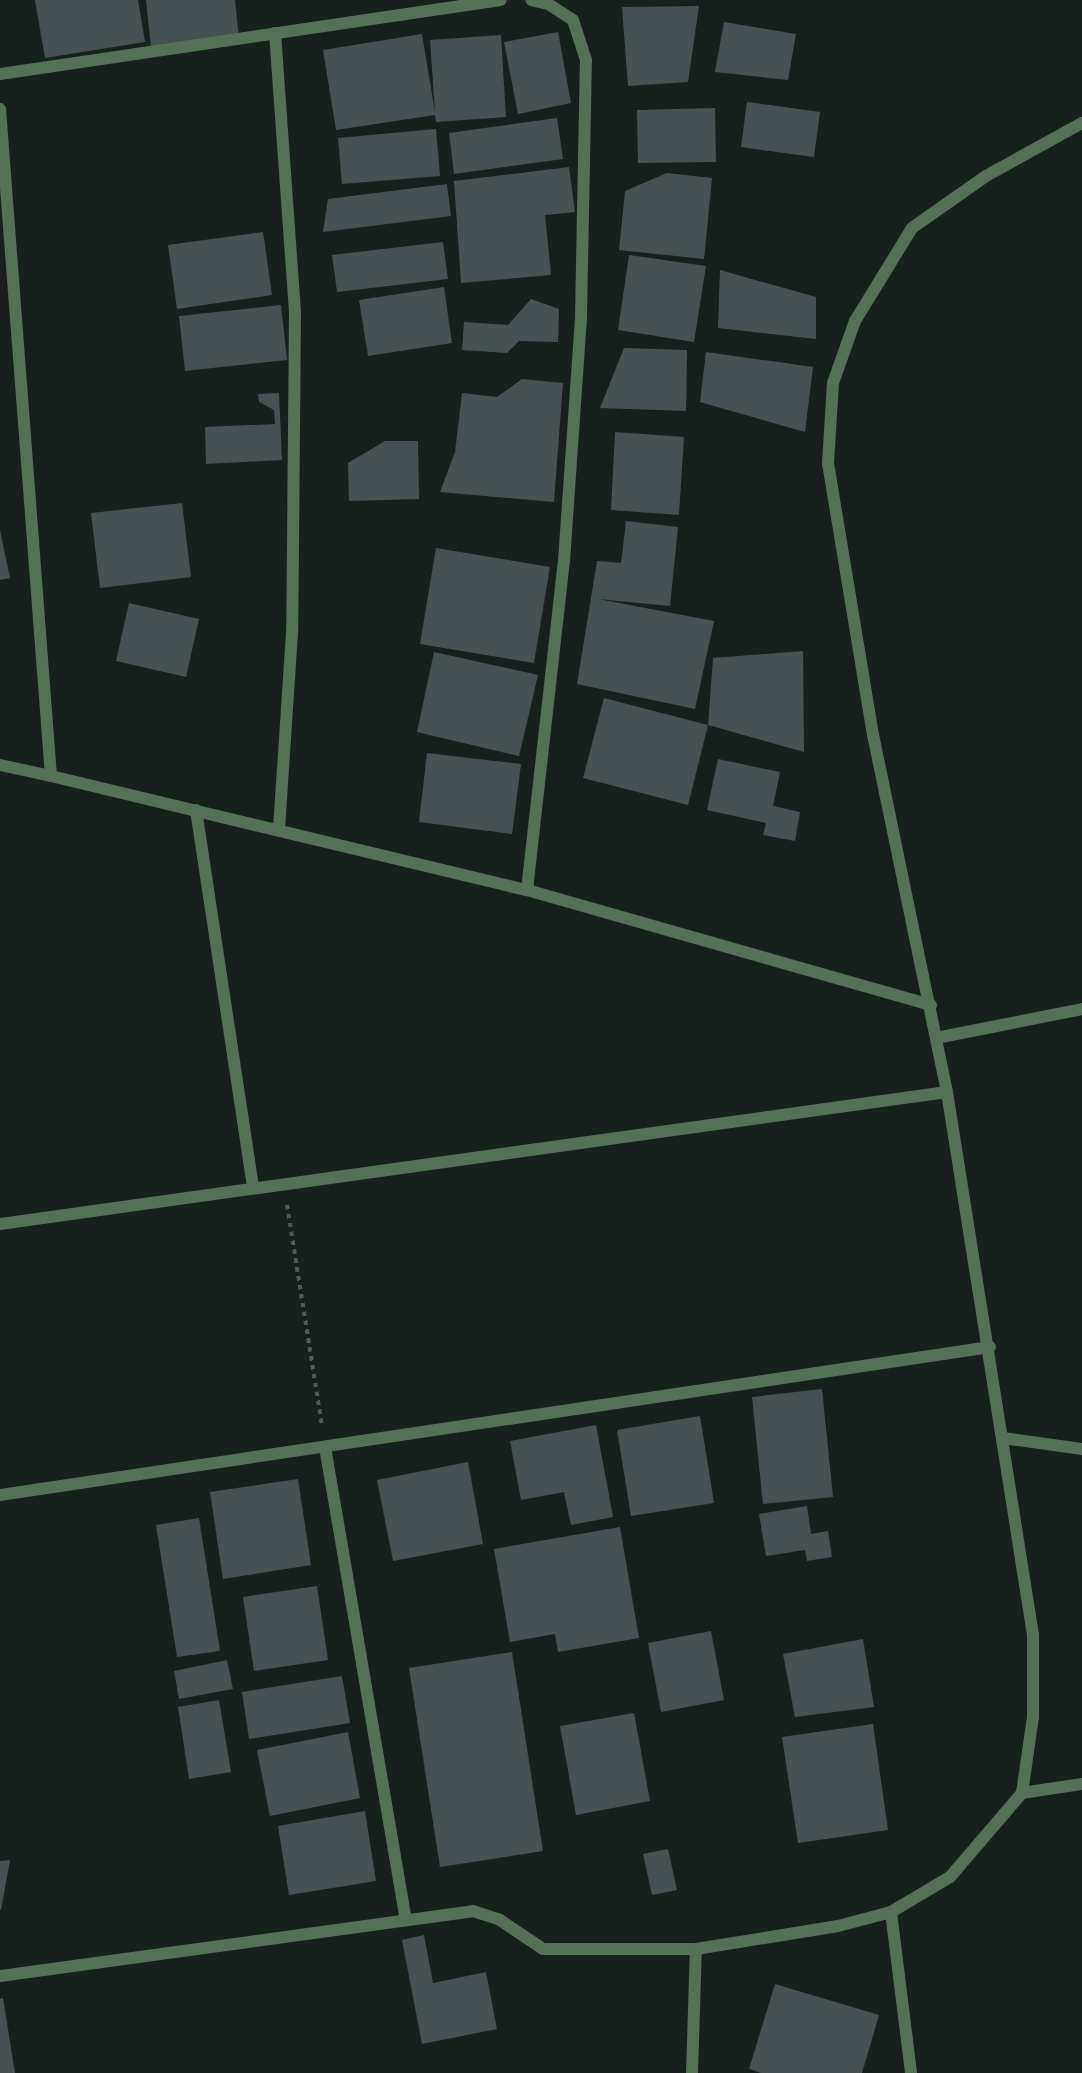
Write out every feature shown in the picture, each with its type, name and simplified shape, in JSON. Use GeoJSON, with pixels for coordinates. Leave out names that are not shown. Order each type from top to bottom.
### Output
{"type":"FeatureCollection","features":[{"type":"Feature","properties":{"kind":"street"},"geometry":{"type":"LineString","coordinates":[[0,75],[501,0]]}},
{"type":"Feature","properties":{"kind":"street"},"geometry":{"type":"LineString","coordinates":[[527,890],[566,538],[581,316],[586,60],[573,20],[548,4],[531,0]]}},
{"type":"Feature","properties":{"kind":"street"},"geometry":{"type":"LineString","coordinates":[[275,33],[296,313],[292,633],[279,830]]}},
{"type":"Feature","properties":{"kind":"street"},"geometry":{"type":"LineString","coordinates":[[0,109],[51,776]]}},
{"type":"Feature","properties":{"kind":"street"},"geometry":{"type":"LineString","coordinates":[[0,1976],[472,1911],[500,1920],[543,1949],[696,1949],[838,1926],[891,1912],[950,1877],[1022,1794],[1033,1717],[1033,1635],[990,1347],[947,1092],[931,1005],[873,735],[828,463],[833,382],[855,321],[912,228],[986,176],[1082,123]]}},
{"type":"Feature","properties":{"kind":"street"},"geometry":{"type":"LineString","coordinates":[[0,765],[527,890],[931,1005]]}},
{"type":"Feature","properties":{"kind":"street"},"geometry":{"type":"LineString","coordinates":[[196,810],[253,1186]]}},
{"type":"Feature","properties":{"kind":"street"},"geometry":{"type":"LineString","coordinates":[[936,1038],[1082,1010]]}},
{"type":"Feature","properties":{"kind":"street"},"geometry":{"type":"LineString","coordinates":[[0,1224],[253,1186],[947,1092]]}},
{"type":"Feature","properties":{"kind":"street"},"geometry":{"type":"LineString","coordinates":[[0,1495],[990,1347]]}},
{"type":"Feature","properties":{"kind":"street"},"geometry":{"type":"LineString","coordinates":[[1003,1438],[1082,1449]]}},
{"type":"Feature","properties":{"kind":"street"},"geometry":{"type":"LineString","coordinates":[[325,1448],[406,1920]]}},
{"type":"Feature","properties":{"kind":"street"},"geometry":{"type":"LineString","coordinates":[[1022,1794],[1082,1784]]}},
{"type":"Feature","properties":{"kind":"street"},"geometry":{"type":"LineString","coordinates":[[891,1912],[910,2073]]}},
{"type":"Feature","properties":{"kind":"street"},"geometry":{"type":"LineString","coordinates":[[692,2073],[696,1949]]}},
{"type":"Feature","properties":{"kind":"path"},"geometry":{"type":"LineString","coordinates":[[284,1182],[325,1448]]}},
{"type":"Feature","properties":{"kind":"building"},"geometry":{"type":"Polygon","coordinates":[[[35,0],[138,0],[145,42],[45,58],[35,0]]]}},
{"type":"Feature","properties":{"kind":"building"},"geometry":{"type":"Polygon","coordinates":[[[146,0],[235,0],[239,38],[151,47],[146,0]]]}},
{"type":"Feature","properties":{"kind":"building"},"geometry":{"type":"Polygon","coordinates":[[[699,6],[688,82],[628,86],[622,7],[699,6]]]}},
{"type":"Feature","properties":{"kind":"building"},"geometry":{"type":"Polygon","coordinates":[[[724,22],[796,34],[788,80],[715,72],[724,22]]]}},
{"type":"Feature","properties":{"kind":"building"},"geometry":{"type":"Polygon","coordinates":[[[558,32],[571,103],[518,114],[504,42],[558,32]]]}},
{"type":"Feature","properties":{"kind":"building"},"geometry":{"type":"Polygon","coordinates":[[[422,34],[435,112],[430,40],[501,35],[506,117],[436,122],[435,115],[336,130],[323,50],[422,34]]]}},
{"type":"Feature","properties":{"kind":"building"},"geometry":{"type":"Polygon","coordinates":[[[747,102],[820,112],[814,157],[741,147],[747,102]]]}},
{"type":"Feature","properties":{"kind":"building"},"geometry":{"type":"Polygon","coordinates":[[[715,108],[716,162],[638,163],[637,110],[715,108]]]}},
{"type":"Feature","properties":{"kind":"building"},"geometry":{"type":"Polygon","coordinates":[[[557,118],[563,159],[454,174],[449,133],[557,118]]]}},
{"type":"Feature","properties":{"kind":"building"},"geometry":{"type":"Polygon","coordinates":[[[436,129],[440,176],[342,184],[338,138],[436,129]]]}},
{"type":"Feature","properties":{"kind":"building"},"geometry":{"type":"Polygon","coordinates":[[[569,167],[575,212],[545,215],[551,275],[461,283],[454,181],[569,167]]]}},
{"type":"Feature","properties":{"kind":"building"},"geometry":{"type":"Polygon","coordinates":[[[667,173],[712,178],[704,259],[619,250],[625,191],[667,173]]]}},
{"type":"Feature","properties":{"kind":"building"},"geometry":{"type":"Polygon","coordinates":[[[447,184],[451,216],[323,232],[328,199],[447,184]]]}},
{"type":"Feature","properties":{"kind":"building"},"geometry":{"type":"Polygon","coordinates":[[[263,232],[272,295],[177,309],[168,245],[263,232]]]}},
{"type":"Feature","properties":{"kind":"building"},"geometry":{"type":"Polygon","coordinates":[[[443,242],[448,279],[337,292],[332,255],[443,242]]]}},
{"type":"Feature","properties":{"kind":"building"},"geometry":{"type":"Polygon","coordinates":[[[629,255],[706,266],[694,342],[618,330],[629,255]]]}},
{"type":"Feature","properties":{"kind":"building"},"geometry":{"type":"Polygon","coordinates":[[[720,270],[816,297],[816,339],[718,328],[720,270]]]}},
{"type":"Feature","properties":{"kind":"building"},"geometry":{"type":"Polygon","coordinates":[[[444,287],[452,343],[368,356],[359,300],[444,287]]]}},
{"type":"Feature","properties":{"kind":"building"},"geometry":{"type":"Polygon","coordinates":[[[531,299],[559,309],[558,342],[519,341],[507,353],[462,350],[464,322],[508,325],[531,299]]]}},
{"type":"Feature","properties":{"kind":"building"},"geometry":{"type":"Polygon","coordinates":[[[281,305],[287,360],[185,371],[179,316],[281,305]]]}},
{"type":"Feature","properties":{"kind":"building"},"geometry":{"type":"Polygon","coordinates":[[[624,348],[687,350],[686,411],[600,408],[624,348]]]}},
{"type":"Feature","properties":{"kind":"building"},"geometry":{"type":"Polygon","coordinates":[[[706,352],[813,367],[805,432],[700,402],[706,352]]]}},
{"type":"Feature","properties":{"kind":"building"},"geometry":{"type":"Polygon","coordinates":[[[522,379],[563,383],[554,502],[440,492],[455,452],[462,393],[497,397],[522,379]]]}},
{"type":"Feature","properties":{"kind":"building"},"geometry":{"type":"Polygon","coordinates":[[[279,393],[282,460],[206,464],[205,427],[275,424],[274,410],[259,402],[258,394],[279,393]]]}},
{"type":"Feature","properties":{"kind":"building"},"geometry":{"type":"Polygon","coordinates":[[[615,432],[684,437],[679,515],[611,510],[615,432]]]}},
{"type":"Feature","properties":{"kind":"building"},"geometry":{"type":"Polygon","coordinates":[[[385,441],[418,441],[419,499],[349,501],[348,463],[385,441]]]}},
{"type":"Feature","properties":{"kind":"building"},"geometry":{"type":"Polygon","coordinates":[[[182,503],[191,577],[100,588],[91,513],[182,503]]]}},
{"type":"Feature","properties":{"kind":"building"},"geometry":{"type":"Polygon","coordinates":[[[626,521],[678,527],[670,606],[598,599],[714,621],[695,709],[577,684],[597,561],[621,563],[626,521]]]}},
{"type":"Feature","properties":{"kind":"building"},"geometry":{"type":"Polygon","coordinates":[[[0,530],[10,578],[0,580],[0,530]]]}},
{"type":"Feature","properties":{"kind":"building"},"geometry":{"type":"Polygon","coordinates":[[[436,548],[550,567],[534,663],[420,644],[436,548]]]}},
{"type":"Feature","properties":{"kind":"building"},"geometry":{"type":"Polygon","coordinates":[[[129,603],[199,619],[186,677],[116,661],[129,603]]]}},
{"type":"Feature","properties":{"kind":"building"},"geometry":{"type":"Polygon","coordinates":[[[803,651],[804,752],[708,725],[713,658],[803,651]]]}},
{"type":"Feature","properties":{"kind":"building"},"geometry":{"type":"Polygon","coordinates":[[[434,652],[538,675],[519,756],[417,732],[434,652]]]}},
{"type":"Feature","properties":{"kind":"building"},"geometry":{"type":"Polygon","coordinates":[[[604,698],[708,725],[688,805],[583,778],[604,698]]]}},
{"type":"Feature","properties":{"kind":"building"},"geometry":{"type":"Polygon","coordinates":[[[427,753],[521,764],[512,834],[419,822],[427,753]]]}},
{"type":"Feature","properties":{"kind":"building"},"geometry":{"type":"Polygon","coordinates":[[[718,759],[780,772],[773,806],[800,812],[795,841],[763,835],[766,823],[707,810],[718,759]]]}},
{"type":"Feature","properties":{"kind":"building"},"geometry":{"type":"Polygon","coordinates":[[[822,1389],[833,1497],[763,1504],[752,1397],[822,1389]]]}},
{"type":"Feature","properties":{"kind":"building"},"geometry":{"type":"Polygon","coordinates":[[[700,1416],[714,1503],[631,1516],[617,1430],[700,1416]]]}},
{"type":"Feature","properties":{"kind":"building"},"geometry":{"type":"Polygon","coordinates":[[[596,1425],[613,1517],[571,1525],[564,1492],[521,1500],[510,1441],[596,1425]]]}},
{"type":"Feature","properties":{"kind":"building"},"geometry":{"type":"Polygon","coordinates":[[[468,1462],[483,1544],[393,1561],[377,1480],[468,1462]]]}},
{"type":"Feature","properties":{"kind":"building"},"geometry":{"type":"Polygon","coordinates":[[[298,1479],[311,1565],[223,1579],[210,1492],[298,1479]]]}},
{"type":"Feature","properties":{"kind":"building"},"geometry":{"type":"Polygon","coordinates":[[[807,1506],[811,1534],[828,1531],[832,1557],[807,1561],[805,1550],[766,1556],[759,1514],[807,1506]]]}},
{"type":"Feature","properties":{"kind":"building"},"geometry":{"type":"Polygon","coordinates":[[[199,1518],[220,1651],[177,1657],[156,1525],[199,1518]]]}},
{"type":"Feature","properties":{"kind":"building"},"geometry":{"type":"Polygon","coordinates":[[[620,1527],[639,1638],[558,1652],[555,1634],[510,1642],[494,1549],[620,1527]]]}},
{"type":"Feature","properties":{"kind":"building"},"geometry":{"type":"Polygon","coordinates":[[[317,1586],[328,1660],[254,1671],[243,1597],[317,1586]]]}},
{"type":"Feature","properties":{"kind":"building"},"geometry":{"type":"Polygon","coordinates":[[[711,1631],[724,1700],[661,1712],[648,1643],[711,1631]]]}},
{"type":"Feature","properties":{"kind":"building"},"geometry":{"type":"Polygon","coordinates":[[[863,1639],[874,1707],[795,1717],[783,1654],[863,1639]]]}},
{"type":"Feature","properties":{"kind":"building"},"geometry":{"type":"Polygon","coordinates":[[[512,1652],[543,1851],[440,1867],[409,1668],[512,1652]]]}},
{"type":"Feature","properties":{"kind":"building"},"geometry":{"type":"Polygon","coordinates":[[[227,1660],[233,1689],[179,1699],[174,1671],[227,1660]]]}},
{"type":"Feature","properties":{"kind":"building"},"geometry":{"type":"Polygon","coordinates":[[[342,1676],[350,1723],[249,1739],[242,1692],[342,1676]]]}},
{"type":"Feature","properties":{"kind":"building"},"geometry":{"type":"Polygon","coordinates":[[[219,1700],[231,1772],[189,1779],[178,1707],[219,1700]]]}},
{"type":"Feature","properties":{"kind":"building"},"geometry":{"type":"Polygon","coordinates":[[[634,1713],[650,1801],[576,1815],[560,1726],[634,1713]]]}},
{"type":"Feature","properties":{"kind":"building"},"geometry":{"type":"Polygon","coordinates":[[[873,1724],[888,1830],[798,1843],[782,1737],[873,1724]]]}},
{"type":"Feature","properties":{"kind":"building"},"geometry":{"type":"Polygon","coordinates":[[[348,1732],[360,1798],[270,1816],[257,1750],[348,1732]]]}},
{"type":"Feature","properties":{"kind":"building"},"geometry":{"type":"Polygon","coordinates":[[[365,1811],[376,1881],[289,1895],[278,1826],[365,1811]]]}},
{"type":"Feature","properties":{"kind":"building"},"geometry":{"type":"Polygon","coordinates":[[[668,1849],[677,1890],[652,1895],[643,1854],[668,1849]]]}},
{"type":"Feature","properties":{"kind":"building"},"geometry":{"type":"Polygon","coordinates":[[[10,1860],[1,1910],[0,1910],[0,1861],[10,1860]]]}},
{"type":"Feature","properties":{"kind":"building"},"geometry":{"type":"Polygon","coordinates":[[[424,1935],[433,1983],[486,1972],[497,2029],[422,2044],[402,1940],[424,1935]]]}},
{"type":"Feature","properties":{"kind":"building"},"geometry":{"type":"Polygon","coordinates":[[[775,1984],[879,2015],[862,2073],[761,2073],[749,2069],[775,1984]]]}},
{"type":"Feature","properties":{"kind":"building"},"geometry":{"type":"Polygon","coordinates":[[[3,1998],[15,2073],[0,2073],[0,1999],[3,1998]]]}}]}
